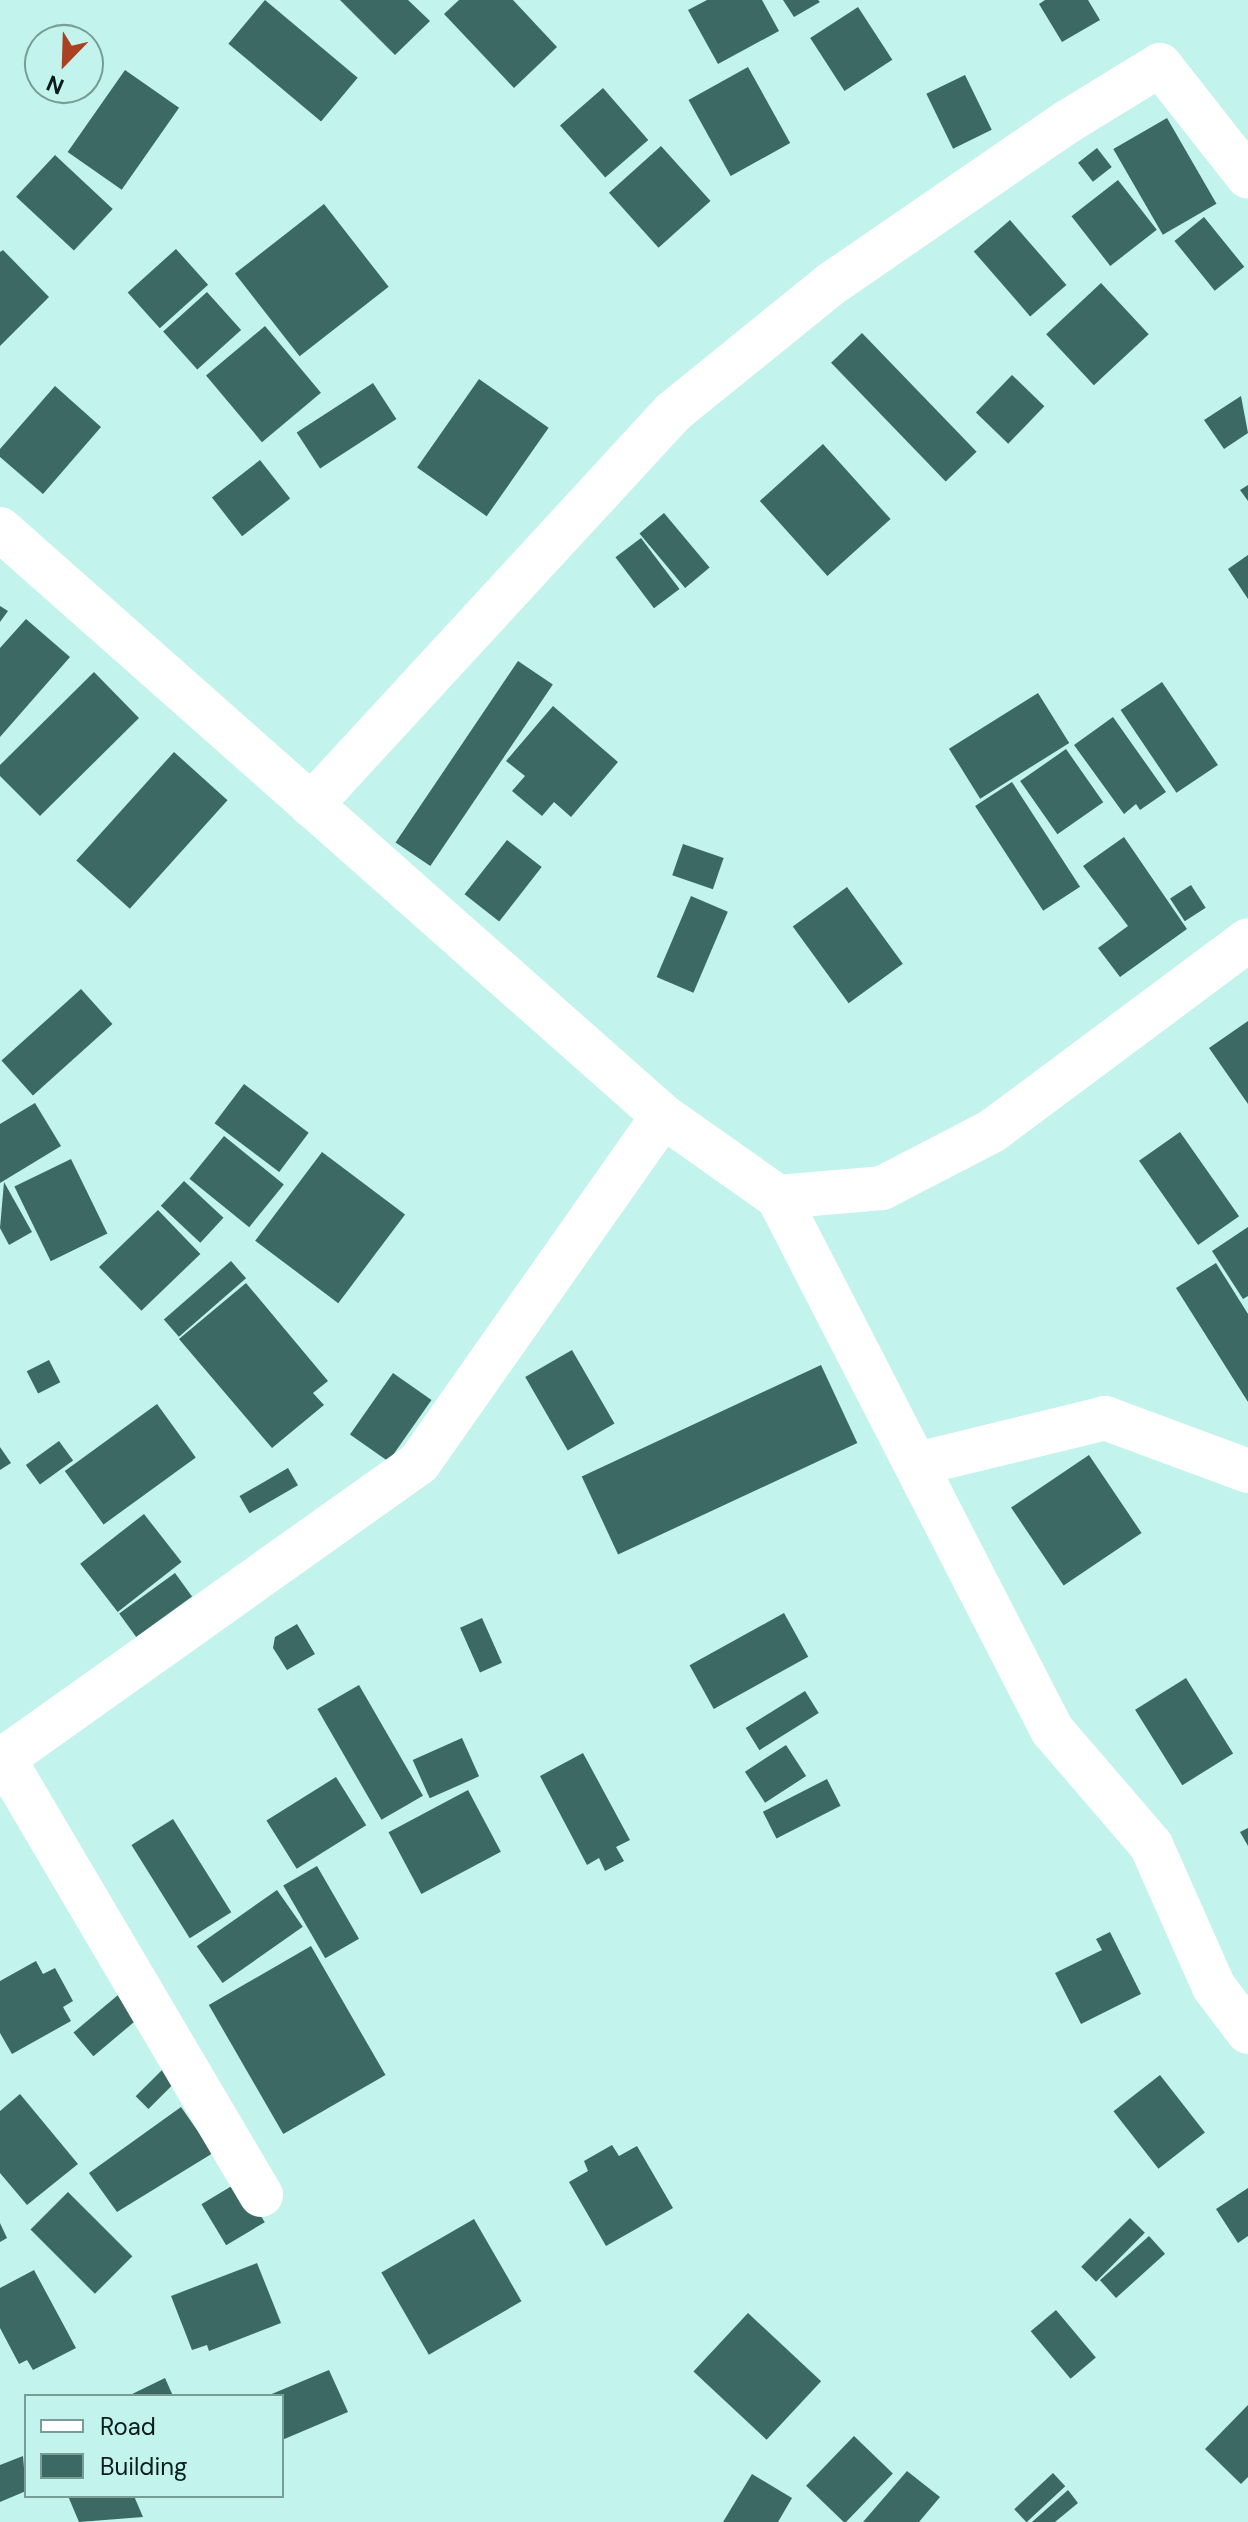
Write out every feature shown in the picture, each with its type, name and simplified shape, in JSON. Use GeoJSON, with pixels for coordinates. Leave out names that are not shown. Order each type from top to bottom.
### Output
{"type":"FeatureCollection","features":[{"type":"Feature","properties":{"kind":"street"},"geometry":{"type":"LineString","coordinates":[[311,805],[673,412],[831,284],[1067,122],[1160,65],[1248,177]]}},
{"type":"Feature","properties":{"kind":"street"},"geometry":{"type":"LineString","coordinates":[[0,529],[663,1116],[778,1197],[1052,1730],[1151,1845],[1214,1987],[1248,2032]]}},
{"type":"Feature","properties":{"kind":"street"},"geometry":{"type":"LineString","coordinates":[[778,1197],[882,1188],[992,1131],[1248,940]]}},
{"type":"Feature","properties":{"kind":"street"},"geometry":{"type":"LineString","coordinates":[[261,2195],[2,1760],[419,1463],[663,1116]]}},
{"type":"Feature","properties":{"kind":"street"},"geometry":{"type":"LineString","coordinates":[[917,1464],[1105,1418],[1248,1471]]}},
{"type":"Feature","properties":{"kind":"building"},"geometry":{"type":"Polygon","coordinates":[[[265,0],[358,78],[321,121],[228,44],[265,0]]]}},
{"type":"Feature","properties":{"kind":"building"},"geometry":{"type":"Polygon","coordinates":[[[340,0],[408,0],[430,21],[395,55],[340,0]]]}},
{"type":"Feature","properties":{"kind":"building"},"geometry":{"type":"Polygon","coordinates":[[[459,0],[513,0],[557,47],[514,88],[444,14],[459,0]]]}},
{"type":"Feature","properties":{"kind":"building"},"geometry":{"type":"Polygon","coordinates":[[[707,0],[762,0],[779,31],[718,64],[688,10],[707,0]]]}},
{"type":"Feature","properties":{"kind":"building"},"geometry":{"type":"Polygon","coordinates":[[[783,0],[818,0],[820,2],[794,17],[783,0]]]}},
{"type":"Feature","properties":{"kind":"building"},"geometry":{"type":"Polygon","coordinates":[[[1045,0],[1088,0],[1100,20],[1062,42],[1039,4],[1045,0]]]}},
{"type":"Feature","properties":{"kind":"building"},"geometry":{"type":"Polygon","coordinates":[[[858,7],[892,60],[845,91],[810,38],[858,7]]]}},
{"type":"Feature","properties":{"kind":"building"},"geometry":{"type":"Polygon","coordinates":[[[748,67],[790,143],[731,176],[689,100],[748,67]]]}},
{"type":"Feature","properties":{"kind":"building"},"geometry":{"type":"Polygon","coordinates":[[[125,70],[179,108],[122,190],[68,152],[125,70]]]}},
{"type":"Feature","properties":{"kind":"building"},"geometry":{"type":"Polygon","coordinates":[[[965,75],[992,130],[953,149],[926,94],[965,75]]]}},
{"type":"Feature","properties":{"kind":"building"},"geometry":{"type":"Polygon","coordinates":[[[603,88],[648,140],[605,177],[560,125],[603,88]]]}},
{"type":"Feature","properties":{"kind":"building"},"geometry":{"type":"Polygon","coordinates":[[[1167,118],[1216,204],[1163,235],[1113,149],[1167,118]]]}},
{"type":"Feature","properties":{"kind":"building"},"geometry":{"type":"Polygon","coordinates":[[[661,146],[711,201],[658,248],[609,193],[661,146]]]}},
{"type":"Feature","properties":{"kind":"building"},"geometry":{"type":"Polygon","coordinates":[[[1097,148],[1112,167],[1093,182],[1078,163],[1097,148]]]}},
{"type":"Feature","properties":{"kind":"building"},"geometry":{"type":"Polygon","coordinates":[[[55,155],[113,209],[74,251],[16,197],[55,155]]]}},
{"type":"Feature","properties":{"kind":"building"},"geometry":{"type":"Polygon","coordinates":[[[1118,180],[1157,230],[1110,266],[1072,216],[1118,180]]]}},
{"type":"Feature","properties":{"kind":"building"},"geometry":{"type":"Polygon","coordinates":[[[324,204],[389,287],[300,356],[235,274],[324,204]]]}},
{"type":"Feature","properties":{"kind":"building"},"geometry":{"type":"Polygon","coordinates":[[[1204,217],[1244,267],[1215,291],[1174,241],[1204,217]]]}},
{"type":"Feature","properties":{"kind":"building"},"geometry":{"type":"Polygon","coordinates":[[[1010,220],[1066,285],[1030,316],[974,251],[1010,220]]]}},
{"type":"Feature","properties":{"kind":"building"},"geometry":{"type":"Polygon","coordinates":[[[176,249],[208,285],[160,328],[128,292],[176,249]]]}},
{"type":"Feature","properties":{"kind":"building"},"geometry":{"type":"Polygon","coordinates":[[[3,250],[49,297],[0,346],[0,252],[3,250]]]}},
{"type":"Feature","properties":{"kind":"building"},"geometry":{"type":"Polygon","coordinates":[[[1101,283],[1149,334],[1094,385],[1046,334],[1101,283]]]}},
{"type":"Feature","properties":{"kind":"building"},"geometry":{"type":"Polygon","coordinates":[[[207,292],[241,330],[197,369],[163,331],[207,292]]]}},
{"type":"Feature","properties":{"kind":"building"},"geometry":{"type":"Polygon","coordinates":[[[265,326],[321,393],[262,442],[206,375],[265,326]]]}},
{"type":"Feature","properties":{"kind":"building"},"geometry":{"type":"Polygon","coordinates":[[[862,333],[977,452],[946,482],[831,363],[862,333]]]}},
{"type":"Feature","properties":{"kind":"building"},"geometry":{"type":"Polygon","coordinates":[[[1012,375],[1044,406],[1008,444],[976,412],[1012,375]]]}},
{"type":"Feature","properties":{"kind":"building"},"geometry":{"type":"Polygon","coordinates":[[[479,379],[549,428],[487,516],[417,467],[479,379]]]}},
{"type":"Feature","properties":{"kind":"building"},"geometry":{"type":"Polygon","coordinates":[[[373,383],[396,419],[320,469],[297,433],[373,383]]]}},
{"type":"Feature","properties":{"kind":"building"},"geometry":{"type":"Polygon","coordinates":[[[55,386],[101,427],[43,494],[0,457],[0,449],[55,386]]]}},
{"type":"Feature","properties":{"kind":"building"},"geometry":{"type":"Polygon","coordinates":[[[1241,396],[1248,433],[1224,449],[1204,420],[1241,396]]]}},
{"type":"Feature","properties":{"kind":"building"},"geometry":{"type":"Polygon","coordinates":[[[823,444],[891,519],[827,576],[760,501],[823,444]]]}},
{"type":"Feature","properties":{"kind":"building"},"geometry":{"type":"Polygon","coordinates":[[[260,460],[290,499],[242,536],[212,498],[260,460]]]}},
{"type":"Feature","properties":{"kind":"building"},"geometry":{"type":"Polygon","coordinates":[[[1248,485],[1248,501],[1240,490],[1248,485]]]}},
{"type":"Feature","properties":{"kind":"building"},"geometry":{"type":"Polygon","coordinates":[[[664,513],[710,567],[685,588],[639,534],[664,513]]]}},
{"type":"Feature","properties":{"kind":"building"},"geometry":{"type":"Polygon","coordinates":[[[641,538],[680,589],[654,608],[615,557],[641,538]]]}},
{"type":"Feature","properties":{"kind":"building"},"geometry":{"type":"Polygon","coordinates":[[[1248,555],[1248,599],[1228,569],[1248,555]]]}},
{"type":"Feature","properties":{"kind":"building"},"geometry":{"type":"Polygon","coordinates":[[[0,606],[8,611],[0,622],[0,606]]]}},
{"type":"Feature","properties":{"kind":"building"},"geometry":{"type":"Polygon","coordinates":[[[26,619],[70,657],[0,737],[0,648],[26,619]]]}},
{"type":"Feature","properties":{"kind":"building"},"geometry":{"type":"Polygon","coordinates":[[[518,661],[553,684],[430,866],[396,843],[518,661]]]}},
{"type":"Feature","properties":{"kind":"building"},"geometry":{"type":"Polygon","coordinates":[[[94,672],[139,718],[40,816],[0,776],[0,765],[94,672]]]}},
{"type":"Feature","properties":{"kind":"building"},"geometry":{"type":"Polygon","coordinates":[[[1162,682],[1218,765],[1176,793],[1121,710],[1162,682]]]}},
{"type":"Feature","properties":{"kind":"building"},"geometry":{"type":"Polygon","coordinates":[[[1038,693],[1069,743],[980,799],[949,749],[1038,693]]]}},
{"type":"Feature","properties":{"kind":"building"},"geometry":{"type":"Polygon","coordinates":[[[553,706],[618,762],[571,817],[554,802],[542,816],[512,791],[525,776],[506,761],[553,706]]]}},
{"type":"Feature","properties":{"kind":"building"},"geometry":{"type":"Polygon","coordinates":[[[1113,717],[1166,792],[1140,810],[1136,804],[1124,814],[1074,745],[1113,717]]]}},
{"type":"Feature","properties":{"kind":"building"},"geometry":{"type":"Polygon","coordinates":[[[1066,749],[1103,802],[1057,834],[1020,781],[1066,749]]]}},
{"type":"Feature","properties":{"kind":"building"},"geometry":{"type":"Polygon","coordinates":[[[174,752],[228,800],[130,909],[76,860],[174,752]]]}},
{"type":"Feature","properties":{"kind":"building"},"geometry":{"type":"Polygon","coordinates":[[[1012,782],[1080,887],[1043,911],[975,806],[1012,782]]]}},
{"type":"Feature","properties":{"kind":"building"},"geometry":{"type":"Polygon","coordinates":[[[1124,837],[1187,929],[1120,977],[1098,948],[1128,926],[1083,866],[1124,837]]]}},
{"type":"Feature","properties":{"kind":"building"},"geometry":{"type":"Polygon","coordinates":[[[507,840],[542,867],[499,921],[465,894],[507,840]]]}},
{"type":"Feature","properties":{"kind":"building"},"geometry":{"type":"Polygon","coordinates":[[[683,844],[724,858],[713,889],[672,875],[683,844]]]}},
{"type":"Feature","properties":{"kind":"building"},"geometry":{"type":"Polygon","coordinates":[[[1191,885],[1206,908],[1185,921],[1170,899],[1191,885]]]}},
{"type":"Feature","properties":{"kind":"building"},"geometry":{"type":"Polygon","coordinates":[[[847,887],[903,964],[849,1003],[793,926],[847,887]]]}},
{"type":"Feature","properties":{"kind":"building"},"geometry":{"type":"Polygon","coordinates":[[[691,896],[728,912],[693,993],[657,977],[691,896]]]}},
{"type":"Feature","properties":{"kind":"building"},"geometry":{"type":"Polygon","coordinates":[[[81,989],[112,1024],[33,1096],[1,1061],[81,989]]]}},
{"type":"Feature","properties":{"kind":"building"},"geometry":{"type":"Polygon","coordinates":[[[1248,1021],[1248,1104],[1209,1048],[1248,1021]]]}},
{"type":"Feature","properties":{"kind":"building"},"geometry":{"type":"Polygon","coordinates":[[[244,1084],[309,1133],[279,1172],[215,1123],[244,1084]]]}},
{"type":"Feature","properties":{"kind":"building"},"geometry":{"type":"Polygon","coordinates":[[[35,1103],[61,1146],[0,1183],[0,1124],[35,1103]]]}},
{"type":"Feature","properties":{"kind":"building"},"geometry":{"type":"Polygon","coordinates":[[[1180,1132],[1239,1216],[1198,1245],[1139,1161],[1180,1132]]]}},
{"type":"Feature","properties":{"kind":"building"},"geometry":{"type":"Polygon","coordinates":[[[224,1136],[284,1184],[249,1227],[189,1179],[224,1136]]]}},
{"type":"Feature","properties":{"kind":"building"},"geometry":{"type":"Polygon","coordinates":[[[322,1152],[405,1215],[338,1303],[255,1241],[322,1152]]]}},
{"type":"Feature","properties":{"kind":"building"},"geometry":{"type":"Polygon","coordinates":[[[71,1159],[107,1234],[51,1261],[14,1187],[71,1159]]]}},
{"type":"Feature","properties":{"kind":"building"},"geometry":{"type":"Polygon","coordinates":[[[184,1181],[223,1218],[200,1243],[161,1206],[184,1181]]]}},
{"type":"Feature","properties":{"kind":"building"},"geometry":{"type":"Polygon","coordinates":[[[4,1182],[32,1232],[9,1245],[0,1228],[4,1182]]]}},
{"type":"Feature","properties":{"kind":"building"},"geometry":{"type":"Polygon","coordinates":[[[158,1210],[200,1254],[141,1311],[99,1267],[158,1210]]]}},
{"type":"Feature","properties":{"kind":"building"},"geometry":{"type":"Polygon","coordinates":[[[1248,1227],[1248,1296],[1243,1299],[1212,1251],[1248,1227]]]}},
{"type":"Feature","properties":{"kind":"building"},"geometry":{"type":"Polygon","coordinates":[[[231,1261],[246,1278],[179,1337],[164,1319],[231,1261]]]}},
{"type":"Feature","properties":{"kind":"building"},"geometry":{"type":"Polygon","coordinates":[[[1216,1263],[1248,1314],[1248,1402],[1176,1288],[1216,1263]]]}},
{"type":"Feature","properties":{"kind":"building"},"geometry":{"type":"Polygon","coordinates":[[[246,1283],[328,1381],[313,1393],[324,1405],[272,1448],[179,1339],[246,1283]]]}},
{"type":"Feature","properties":{"kind":"building"},"geometry":{"type":"Polygon","coordinates":[[[572,1350],[614,1424],[568,1451],[525,1377],[572,1350]]]}},
{"type":"Feature","properties":{"kind":"building"},"geometry":{"type":"Polygon","coordinates":[[[49,1360],[60,1382],[38,1394],[27,1371],[49,1360]]]}},
{"type":"Feature","properties":{"kind":"building"},"geometry":{"type":"Polygon","coordinates":[[[821,1365],[857,1443],[618,1555],[582,1477],[821,1365]]]}},
{"type":"Feature","properties":{"kind":"building"},"geometry":{"type":"Polygon","coordinates":[[[393,1373],[432,1400],[388,1461],[350,1434],[393,1373]]]}},
{"type":"Feature","properties":{"kind":"building"},"geometry":{"type":"Polygon","coordinates":[[[157,1404],[196,1457],[104,1524],[65,1471],[157,1404]]]}},
{"type":"Feature","properties":{"kind":"building"},"geometry":{"type":"Polygon","coordinates":[[[59,1441],[73,1460],[40,1485],[26,1465],[59,1441]]]}},
{"type":"Feature","properties":{"kind":"building"},"geometry":{"type":"Polygon","coordinates":[[[0,1447],[11,1463],[0,1470],[0,1447]]]}},
{"type":"Feature","properties":{"kind":"building"},"geometry":{"type":"Polygon","coordinates":[[[1089,1455],[1142,1533],[1064,1585],[1011,1508],[1089,1455]]]}},
{"type":"Feature","properties":{"kind":"building"},"geometry":{"type":"Polygon","coordinates":[[[288,1468],[298,1485],[250,1513],[240,1496],[288,1468]]]}},
{"type":"Feature","properties":{"kind":"building"},"geometry":{"type":"Polygon","coordinates":[[[144,1514],[182,1562],[118,1612],[80,1564],[144,1514]]]}},
{"type":"Feature","properties":{"kind":"building"},"geometry":{"type":"Polygon","coordinates":[[[175,1573],[192,1596],[136,1637],[119,1614],[175,1573]]]}},
{"type":"Feature","properties":{"kind":"building"},"geometry":{"type":"Polygon","coordinates":[[[784,1613],[808,1657],[714,1709],[690,1665],[784,1613]]]}},
{"type":"Feature","properties":{"kind":"building"},"geometry":{"type":"Polygon","coordinates":[[[482,1618],[502,1663],[480,1673],[460,1628],[482,1618]]]}},
{"type":"Feature","properties":{"kind":"building"},"geometry":{"type":"Polygon","coordinates":[[[297,1624],[315,1654],[287,1670],[273,1648],[275,1637],[297,1624]]]}},
{"type":"Feature","properties":{"kind":"building"},"geometry":{"type":"Polygon","coordinates":[[[1186,1678],[1233,1753],[1182,1785],[1135,1710],[1186,1678]]]}},
{"type":"Feature","properties":{"kind":"building"},"geometry":{"type":"Polygon","coordinates":[[[359,1685],[423,1796],[381,1820],[317,1709],[359,1685]]]}},
{"type":"Feature","properties":{"kind":"building"},"geometry":{"type":"Polygon","coordinates":[[[805,1691],[819,1713],[759,1750],[746,1728],[805,1691]]]}},
{"type":"Feature","properties":{"kind":"building"},"geometry":{"type":"Polygon","coordinates":[[[462,1738],[479,1776],[430,1798],[413,1760],[462,1738]]]}},
{"type":"Feature","properties":{"kind":"building"},"geometry":{"type":"Polygon","coordinates":[[[786,1745],[806,1776],[765,1803],[745,1772],[786,1745]]]}},
{"type":"Feature","properties":{"kind":"building"},"geometry":{"type":"Polygon","coordinates":[[[583,1753],[630,1840],[616,1847],[624,1861],[605,1871],[599,1858],[587,1865],[540,1776],[583,1753]]]}},
{"type":"Feature","properties":{"kind":"building"},"geometry":{"type":"Polygon","coordinates":[[[336,1777],[366,1825],[297,1869],[266,1820],[336,1777]]]}},
{"type":"Feature","properties":{"kind":"building"},"geometry":{"type":"Polygon","coordinates":[[[827,1779],[841,1806],[776,1838],[763,1812],[827,1779]]]}},
{"type":"Feature","properties":{"kind":"building"},"geometry":{"type":"Polygon","coordinates":[[[468,1790],[501,1852],[421,1894],[389,1832],[468,1790]]]}},
{"type":"Feature","properties":{"kind":"building"},"geometry":{"type":"Polygon","coordinates":[[[173,1819],[231,1912],[190,1938],[131,1845],[173,1819]]]}},
{"type":"Feature","properties":{"kind":"building"},"geometry":{"type":"Polygon","coordinates":[[[1248,1828],[1248,1846],[1240,1832],[1248,1828]]]}},
{"type":"Feature","properties":{"kind":"building"},"geometry":{"type":"Polygon","coordinates":[[[317,1866],[359,1939],[325,1958],[283,1886],[317,1866]]]}},
{"type":"Feature","properties":{"kind":"building"},"geometry":{"type":"Polygon","coordinates":[[[277,1890],[303,1927],[223,1983],[197,1946],[277,1890]]]}},
{"type":"Feature","properties":{"kind":"building"},"geometry":{"type":"Polygon","coordinates":[[[1110,1932],[1141,1994],[1081,2024],[1055,1973],[1102,1950],[1096,1939],[1110,1932]]]}},
{"type":"Feature","properties":{"kind":"building"},"geometry":{"type":"Polygon","coordinates":[[[311,1946],[386,2075],[283,2134],[209,2005],[311,1946]]]}},
{"type":"Feature","properties":{"kind":"building"},"geometry":{"type":"Polygon","coordinates":[[[36,1961],[43,1974],[55,1968],[73,2001],[63,2007],[71,2021],[12,2054],[0,2033],[0,1981],[36,1961]]]}},
{"type":"Feature","properties":{"kind":"building"},"geometry":{"type":"Polygon","coordinates":[[[124,1990],[144,2014],[93,2056],[73,2032],[124,1990]]]}},
{"type":"Feature","properties":{"kind":"building"},"geometry":{"type":"Polygon","coordinates":[[[164,2068],[177,2081],[148,2109],[136,2096],[164,2068]]]}},
{"type":"Feature","properties":{"kind":"building"},"geometry":{"type":"Polygon","coordinates":[[[1160,2075],[1205,2133],[1158,2169],[1114,2111],[1160,2075]]]}},
{"type":"Feature","properties":{"kind":"building"},"geometry":{"type":"Polygon","coordinates":[[[20,2094],[78,2164],[27,2205],[0,2173],[0,2111],[20,2094]]]}},
{"type":"Feature","properties":{"kind":"building"},"geometry":{"type":"Polygon","coordinates":[[[181,2107],[213,2153],[117,2212],[89,2173],[181,2107]]]}},
{"type":"Feature","properties":{"kind":"building"},"geometry":{"type":"Polygon","coordinates":[[[612,2145],[619,2156],[637,2146],[673,2208],[606,2246],[569,2182],[588,2171],[584,2161],[612,2145]]]}},
{"type":"Feature","properties":{"kind":"building"},"geometry":{"type":"Polygon","coordinates":[[[240,2181],[265,2222],[226,2245],[201,2204],[240,2181]]]}},
{"type":"Feature","properties":{"kind":"building"},"geometry":{"type":"Polygon","coordinates":[[[1248,2188],[1248,2236],[1238,2243],[1216,2209],[1248,2188]]]}},
{"type":"Feature","properties":{"kind":"building"},"geometry":{"type":"Polygon","coordinates":[[[68,2192],[132,2256],[95,2294],[31,2229],[68,2192]]]}},
{"type":"Feature","properties":{"kind":"building"},"geometry":{"type":"Polygon","coordinates":[[[1130,2218],[1145,2233],[1096,2282],[1081,2267],[1130,2218]]]}},
{"type":"Feature","properties":{"kind":"building"},"geometry":{"type":"Polygon","coordinates":[[[474,2219],[521,2301],[429,2355],[381,2272],[474,2219]]]}},
{"type":"Feature","properties":{"kind":"building"},"geometry":{"type":"Polygon","coordinates":[[[0,2223],[7,2238],[0,2242],[0,2223]]]}},
{"type":"Feature","properties":{"kind":"building"},"geometry":{"type":"Polygon","coordinates":[[[1149,2236],[1165,2254],[1116,2298],[1100,2280],[1149,2236]]]}},
{"type":"Feature","properties":{"kind":"building"},"geometry":{"type":"Polygon","coordinates":[[[257,2263],[281,2323],[209,2351],[207,2345],[192,2350],[171,2296],[257,2263]]]}},
{"type":"Feature","properties":{"kind":"building"},"geometry":{"type":"Polygon","coordinates":[[[34,2270],[76,2348],[33,2370],[27,2360],[19,2364],[0,2328],[0,2288],[34,2270]]]}},
{"type":"Feature","properties":{"kind":"building"},"geometry":{"type":"Polygon","coordinates":[[[1056,2310],[1096,2357],[1071,2379],[1031,2331],[1056,2310]]]}},
{"type":"Feature","properties":{"kind":"building"},"geometry":{"type":"Polygon","coordinates":[[[748,2313],[821,2381],[767,2440],[693,2372],[748,2313]]]}},
{"type":"Feature","properties":{"kind":"building"},"geometry":{"type":"Polygon","coordinates":[[[329,2370],[348,2412],[284,2439],[284,2394],[272,2394],[329,2370]]]}},
{"type":"Feature","properties":{"kind":"building"},"geometry":{"type":"Polygon","coordinates":[[[165,2378],[172,2394],[132,2394],[165,2378]]]}},
{"type":"Feature","properties":{"kind":"building"},"geometry":{"type":"Polygon","coordinates":[[[1248,2405],[1248,2477],[1241,2484],[1205,2449],[1248,2405]]]}},
{"type":"Feature","properties":{"kind":"building"},"geometry":{"type":"Polygon","coordinates":[[[854,2436],[893,2474],[846,2522],[806,2486],[854,2436]]]}},
{"type":"Feature","properties":{"kind":"building"},"geometry":{"type":"Polygon","coordinates":[[[23,2456],[24,2492],[0,2502],[0,2465],[23,2456]]]}},
{"type":"Feature","properties":{"kind":"building"},"geometry":{"type":"Polygon","coordinates":[[[907,2471],[940,2497],[919,2522],[863,2522],[907,2471]]]}},
{"type":"Feature","properties":{"kind":"building"},"geometry":{"type":"Polygon","coordinates":[[[1053,2473],[1065,2486],[1027,2522],[1014,2509],[1053,2473]]]}},
{"type":"Feature","properties":{"kind":"building"},"geometry":{"type":"Polygon","coordinates":[[[752,2474],[792,2498],[778,2522],[723,2522],[752,2474]]]}},
{"type":"Feature","properties":{"kind":"building"},"geometry":{"type":"Polygon","coordinates":[[[1068,2490],[1078,2503],[1055,2522],[1032,2522],[1068,2490]]]}},
{"type":"Feature","properties":{"kind":"building"},"geometry":{"type":"Polygon","coordinates":[[[69,2498],[135,2498],[143,2517],[79,2522],[69,2498]]]}}]}
